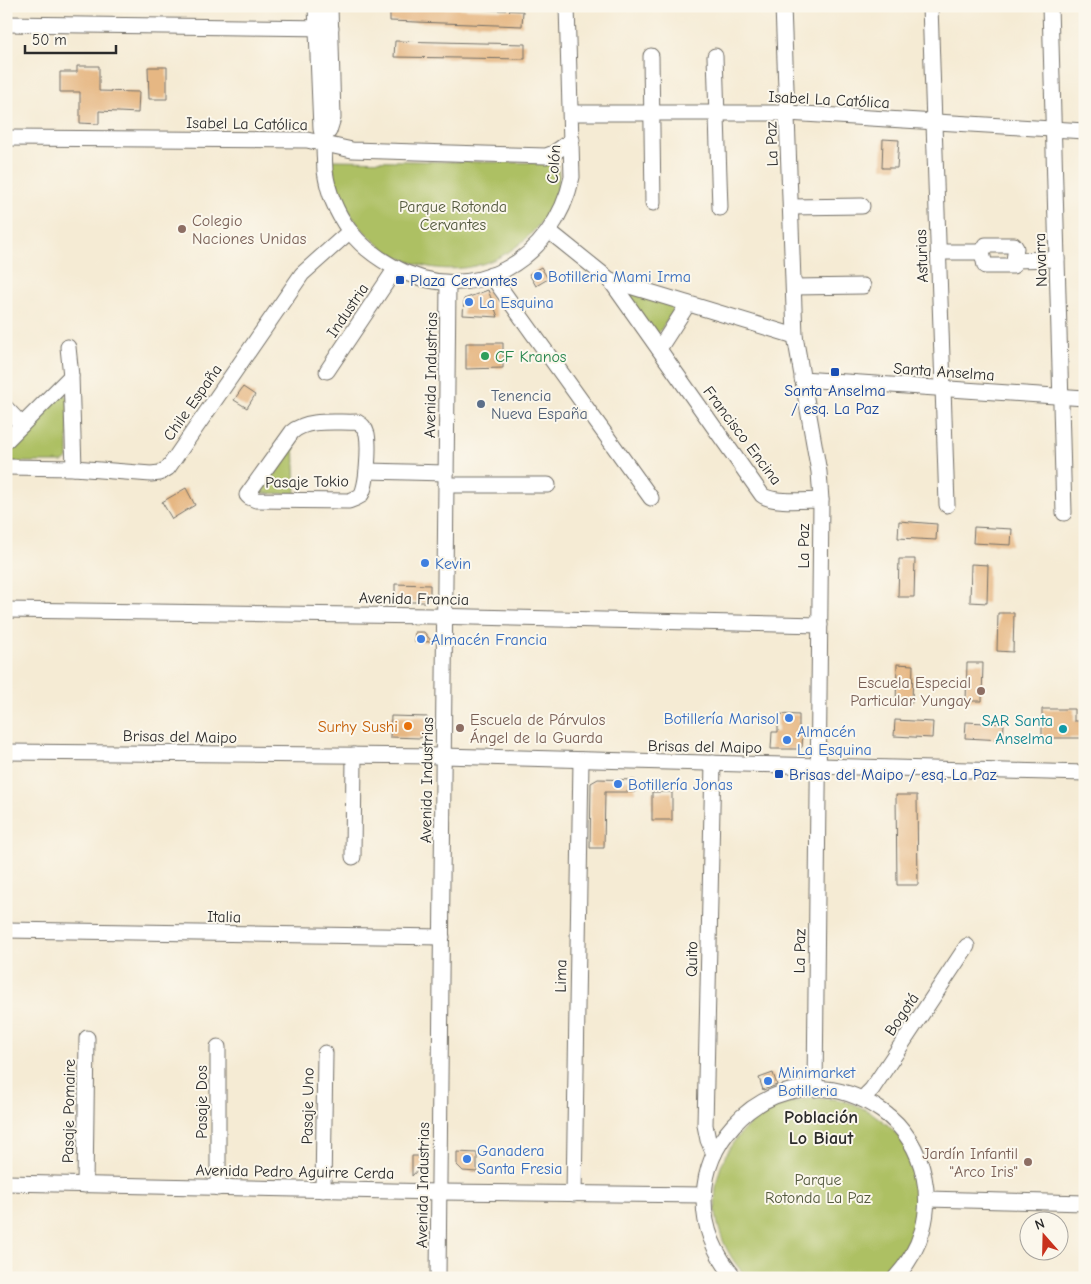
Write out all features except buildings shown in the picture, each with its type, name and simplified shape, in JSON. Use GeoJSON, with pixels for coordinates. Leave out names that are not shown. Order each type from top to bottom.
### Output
{"type":"FeatureCollection","features":[{"type":"Feature","properties":{"kind":"street"},"geometry":{"type":"LineString","coordinates":[[316,6],[324,27]]}},
{"type":"Feature","properties":{"kind":"street"},"geometry":{"type":"LineString","coordinates":[[330,6],[324,27],[321,129],[329,190],[334,206],[350,231],[380,260],[430,282],[448,283]]}},
{"type":"Feature","properties":{"kind":"street","name":"Colón"},"geometry":{"type":"LineString","coordinates":[[448,283],[470,281],[491,275],[511,266],[529,253],[549,231],[564,204],[572,177],[567,6]]}},
{"type":"Feature","properties":{"kind":"street","name":"La Paz"},"geometry":{"type":"LineString","coordinates":[[783,6],[795,336],[819,472],[821,500],[815,1089]]}},
{"type":"Feature","properties":{"kind":"street","name":"Asturias"},"geometry":{"type":"LineString","coordinates":[[930,6],[947,505]]}},
{"type":"Feature","properties":{"kind":"street","name":"Navarra"},"geometry":{"type":"LineString","coordinates":[[1050,6],[1064,513]]}},
{"type":"Feature","properties":{"kind":"street"},"geometry":{"type":"LineString","coordinates":[[6,24],[324,27]]}},
{"type":"Feature","properties":{"kind":"street"},"geometry":{"type":"LineString","coordinates":[[651,56],[653,203]]}},
{"type":"Feature","properties":{"kind":"street"},"geometry":{"type":"LineString","coordinates":[[715,56],[720,208]]}},
{"type":"Feature","properties":{"kind":"street","name":"Isabel La Católica"},"geometry":{"type":"LineString","coordinates":[[571,113],[787,113],[1085,131]]}},
{"type":"Feature","properties":{"kind":"street","name":"Isabel La Católica"},"geometry":{"type":"LineString","coordinates":[[6,138],[307,140],[324,141],[352,150],[546,156]]}},
{"type":"Feature","properties":{"kind":"street"},"geometry":{"type":"LineString","coordinates":[[546,156],[572,140]]}},
{"type":"Feature","properties":{"kind":"street"},"geometry":{"type":"LineString","coordinates":[[546,156],[561,162],[572,177]]}},
{"type":"Feature","properties":{"kind":"street"},"geometry":{"type":"LineString","coordinates":[[791,207],[862,206]]}},
{"type":"Feature","properties":{"kind":"street","name":"Chile España"},"geometry":{"type":"LineString","coordinates":[[6,467],[74,468],[151,474],[160,473],[168,468],[302,274],[350,231]]}},
{"type":"Feature","properties":{"kind":"street","name":"Francisco Encina"},"geometry":{"type":"LineString","coordinates":[[549,231],[610,280],[762,495],[774,500],[821,500]]}},
{"type":"Feature","properties":{"kind":"street"},"geometry":{"type":"LineString","coordinates":[[939,252],[982,252],[986,246],[1014,245],[1016,248],[1014,260],[1057,259]]}},
{"type":"Feature","properties":{"kind":"street","name":"Industria"},"geometry":{"type":"LineString","coordinates":[[327,371],[396,268]]}},
{"type":"Feature","properties":{"kind":"street"},"geometry":{"type":"LineString","coordinates":[[491,275],[650,498]]}},
{"type":"Feature","properties":{"kind":"street","name":"Francisco Encina"},"geometry":{"type":"LineString","coordinates":[[610,280],[795,336]]}},
{"type":"Feature","properties":{"kind":"street","name":"Avenida Industrias"},"geometry":{"type":"LineString","coordinates":[[438,1278],[448,283]]}},
{"type":"Feature","properties":{"kind":"street"},"geometry":{"type":"LineString","coordinates":[[794,287],[862,286]]}},
{"type":"Feature","properties":{"kind":"street"},"geometry":{"type":"LineString","coordinates":[[659,350],[688,304]]}},
{"type":"Feature","properties":{"kind":"street"},"geometry":{"type":"LineString","coordinates":[[68,346],[71,376],[74,468]]}},
{"type":"Feature","properties":{"kind":"street"},"geometry":{"type":"LineString","coordinates":[[6,441],[71,376]]}},
{"type":"Feature","properties":{"kind":"street","name":"Santa Anselma"},"geometry":{"type":"LineString","coordinates":[[802,379],[1085,398]]}},
{"type":"Feature","properties":{"kind":"street"},"geometry":{"type":"LineString","coordinates":[[6,408],[22,425]]}},
{"type":"Feature","properties":{"kind":"street","name":"Pasaje Tokio"},"geometry":{"type":"LineString","coordinates":[[357,422],[363,426],[367,434],[367,471],[364,489],[360,496],[349,501],[256,500],[247,495],[292,432],[298,427],[310,423],[357,422]]}},
{"type":"Feature","properties":{"kind":"street","name":"Pasaje Tokio"},"geometry":{"type":"LineString","coordinates":[[367,471],[446,479],[548,485]]}},
{"type":"Feature","properties":{"kind":"street","name":"Avenida Francia"},"geometry":{"type":"LineString","coordinates":[[6,610],[445,616],[820,625]]}},
{"type":"Feature","properties":{"kind":"street","name":"Brisas del Maipo"},"geometry":{"type":"LineString","coordinates":[[6,752],[443,756],[1085,773]]}},
{"type":"Feature","properties":{"kind":"street"},"geometry":{"type":"LineString","coordinates":[[354,755],[354,857]]}},
{"type":"Feature","properties":{"kind":"street","name":"Lima"},"geometry":{"type":"LineString","coordinates":[[574,1194],[581,760]]}},
{"type":"Feature","properties":{"kind":"street","name":"Quito"},"geometry":{"type":"LineString","coordinates":[[713,763],[705,1124],[708,1140],[714,1154]]}},
{"type":"Feature","properties":{"kind":"street","name":"Italia"},"geometry":{"type":"LineString","coordinates":[[6,930],[442,938]]}},
{"type":"Feature","properties":{"kind":"street","name":"Bogotá"},"geometry":{"type":"LineString","coordinates":[[862,1099],[872,1089],[967,946]]}},
{"type":"Feature","properties":{"kind":"street","name":"Pasaje Pomaire"},"geometry":{"type":"LineString","coordinates":[[85,1185],[87,1038]]}},
{"type":"Feature","properties":{"kind":"street","name":"Pasaje Dos"},"geometry":{"type":"LineString","coordinates":[[218,1047],[218,1188]]}},
{"type":"Feature","properties":{"kind":"street","name":"Pasaje Uno"},"geometry":{"type":"LineString","coordinates":[[323,1190],[325,1053]]}},
{"type":"Feature","properties":{"kind":"street"},"geometry":{"type":"LineString","coordinates":[[734,1278],[711,1241],[704,1212],[705,1180],[714,1154],[734,1124],[762,1102],[797,1090],[815,1089],[831,1090],[862,1099],[886,1114],[906,1134],[916,1152],[924,1172],[927,1200],[926,1219],[919,1241],[908,1262],[896,1278]]}},
{"type":"Feature","properties":{"kind":"street","name":"Avenida Pedro Aguirre Cerda"},"geometry":{"type":"LineString","coordinates":[[6,1182],[323,1190],[704,1195]]}},
{"type":"Feature","properties":{"kind":"street"},"geometry":{"type":"LineString","coordinates":[[927,1200],[1085,1203]]}},
{"type":"Feature","properties":{"kind":"green space","name":"Parque Rotonda Cervantes"},"geometry":{"type":"Polygon","coordinates":[[[332,160],[557,163],[559,184],[553,202],[540,223],[519,244],[495,259],[470,267],[443,269],[416,264],[391,253],[369,236],[350,213],[343,201],[336,181],[332,160]]]}},
{"type":"Feature","properties":{"kind":"green space"},"geometry":{"type":"Polygon","coordinates":[[[620,288],[677,306],[655,338],[620,288]]]}},
{"type":"Feature","properties":{"kind":"green space"},"geometry":{"type":"Polygon","coordinates":[[[60,391],[68,398],[68,458],[63,462],[6,462],[6,445],[60,391]]]}},
{"type":"Feature","properties":{"kind":"green space"},"geometry":{"type":"Polygon","coordinates":[[[294,438],[296,494],[255,493],[294,438]]]}},
{"type":"Feature","properties":{"kind":"green space","name":"Parque Rotonda La Paz"},"geometry":{"type":"Polygon","coordinates":[[[814,1098],[835,1099],[854,1104],[872,1113],[888,1125],[902,1140],[919,1176],[921,1216],[908,1254],[888,1278],[748,1278],[733,1259],[722,1238],[716,1216],[716,1194],[719,1171],[728,1150],[742,1132],[767,1112],[786,1104],[814,1098]]]}},
{"type":"Feature","properties":{"kind":"place","name":"Colegio Naciones Unidas"},"geometry":{"type":"Point","coordinates":[182,229]}},
{"type":"Feature","properties":{"kind":"place","name":"Botilleria Mami Irma"},"geometry":{"type":"Point","coordinates":[538,276]}},
{"type":"Feature","properties":{"kind":"place","name":"Plaza Cervantes"},"geometry":{"type":"Point","coordinates":[400,280]}},
{"type":"Feature","properties":{"kind":"place","name":"La Esquina"},"geometry":{"type":"Point","coordinates":[469,302]}},
{"type":"Feature","properties":{"kind":"place","name":"CF Kranos"},"geometry":{"type":"Point","coordinates":[485,356]}},
{"type":"Feature","properties":{"kind":"place","name":"Santa Anselma / esq. La Paz"},"geometry":{"type":"Point","coordinates":[835,372]}},
{"type":"Feature","properties":{"kind":"place","name":"Tenencia Nueva España"},"geometry":{"type":"Point","coordinates":[481,404]}},
{"type":"Feature","properties":{"kind":"place","name":"Kevin"},"geometry":{"type":"Point","coordinates":[425,563]}},
{"type":"Feature","properties":{"kind":"place","name":"Almacén Francia"},"geometry":{"type":"Point","coordinates":[421,639]}},
{"type":"Feature","properties":{"kind":"place","name":"Escuela Especial Particular Yungay"},"geometry":{"type":"Point","coordinates":[981,691]}},
{"type":"Feature","properties":{"kind":"place","name":"Botillería Marisol"},"geometry":{"type":"Point","coordinates":[789,718]}},
{"type":"Feature","properties":{"kind":"place","name":"Surhy Sushi"},"geometry":{"type":"Point","coordinates":[408,726]}},
{"type":"Feature","properties":{"kind":"place","name":"Escuela de Párvulos Ángel de la Guarda"},"geometry":{"type":"Point","coordinates":[460,728]}},
{"type":"Feature","properties":{"kind":"place","name":"SAR Santa Anselma"},"geometry":{"type":"Point","coordinates":[1063,729]}},
{"type":"Feature","properties":{"kind":"place","name":"Almacén La Esquina"},"geometry":{"type":"Point","coordinates":[787,740]}},
{"type":"Feature","properties":{"kind":"place","name":"Brisas del Maipo / esq. La Paz"},"geometry":{"type":"Point","coordinates":[779,774]}},
{"type":"Feature","properties":{"kind":"place","name":"Botillería Jonas"},"geometry":{"type":"Point","coordinates":[618,784]}},
{"type":"Feature","properties":{"kind":"place","name":"Minimarket Botilleria"},"geometry":{"type":"Point","coordinates":[768,1081]}},
{"type":"Feature","properties":{"kind":"place","name":"Ganadera Santa Fresia"},"geometry":{"type":"Point","coordinates":[467,1159]}},
{"type":"Feature","properties":{"kind":"place","name":"Jardín Infantil \"Arco Iris\""},"geometry":{"type":"Point","coordinates":[1028,1162]}},
{"type":"Feature","properties":{"kind":"district","name":"Población Lo Biaut"},"geometry":{"type":"Point","coordinates":[821,1127]}}]}
